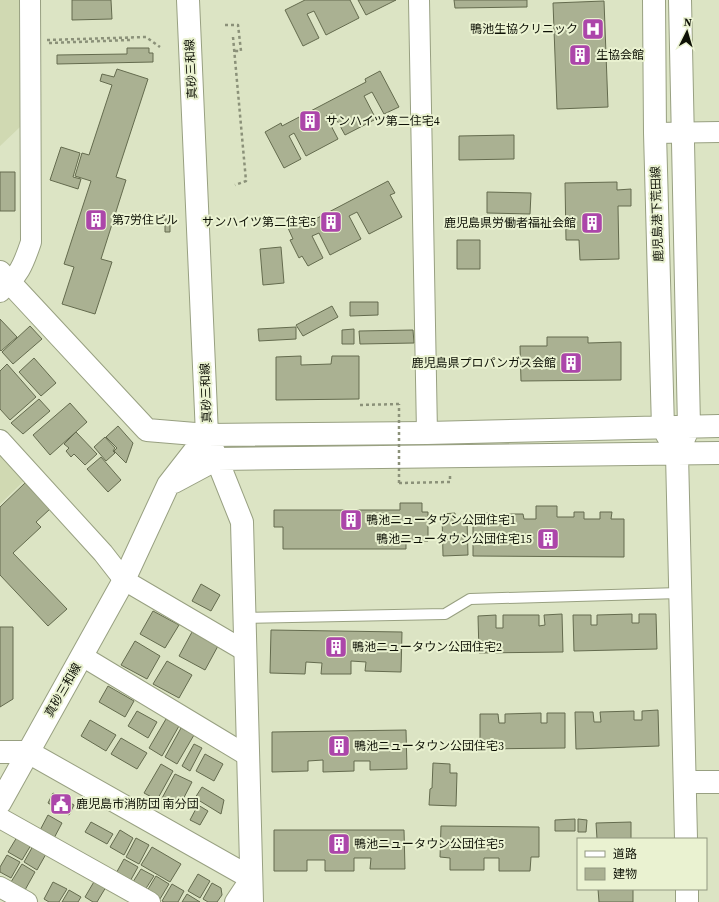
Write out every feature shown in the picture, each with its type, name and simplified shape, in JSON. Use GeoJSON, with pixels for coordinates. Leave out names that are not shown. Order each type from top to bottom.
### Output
{"type":"FeatureCollection","features":[{"type":"Feature","properties":{"kind":"street"},"geometry":{"type":"LineString","coordinates":[[30,0],[31,242],[23,267],[3,282],[147,430],[207,435],[428,433],[719,426]]}},
{"type":"Feature","properties":{"kind":"street","name":"真砂三和線"},"geometry":{"type":"LineString","coordinates":[[0,803],[124,580],[168,486],[207,435],[188,0]]}},
{"type":"Feature","properties":{"kind":"street"},"geometry":{"type":"LineString","coordinates":[[419,0],[428,433]]}},
{"type":"Feature","properties":{"kind":"street","name":"鹿児島港下荒田線"},"geometry":{"type":"LineString","coordinates":[[654,0],[655,133],[663,428],[677,454]]}},
{"type":"Feature","properties":{"kind":"street"},"geometry":{"type":"LineString","coordinates":[[680,0],[689,427],[677,454],[686,838]]}},
{"type":"Feature","properties":{"kind":"street"},"geometry":{"type":"LineString","coordinates":[[655,133],[719,132]]}},
{"type":"Feature","properties":{"kind":"street"},"geometry":{"type":"LineString","coordinates":[[207,435],[242,522],[252,902]]}},
{"type":"Feature","properties":{"kind":"street"},"geometry":{"type":"LineString","coordinates":[[0,440],[103,553],[124,580],[245,652]]}},
{"type":"Feature","properties":{"kind":"street"},"geometry":{"type":"LineString","coordinates":[[168,486],[217,459],[719,453]]}},
{"type":"Feature","properties":{"kind":"street"},"geometry":{"type":"LineString","coordinates":[[82,656],[248,756]]}},
{"type":"Feature","properties":{"kind":"street"},"geometry":{"type":"LineString","coordinates":[[0,752],[28,752],[251,878]]}},
{"type":"Feature","properties":{"kind":"street"},"geometry":{"type":"LineString","coordinates":[[685,782],[719,782]]}},
{"type":"Feature","properties":{"kind":"street"},"geometry":{"type":"LineString","coordinates":[[0,818],[150,902]]}},
{"type":"Feature","properties":{"kind":"street"},"geometry":{"type":"LineString","coordinates":[[235,902],[251,878]]}},
{"type":"Feature","properties":{"kind":"street"},"geometry":{"type":"LineString","coordinates":[[0,887],[27,902]]}},
{"type":"Feature","properties":{"kind":"street"},"geometry":{"type":"LineString","coordinates":[[687,890],[687,902]]}},
{"type":"Feature","properties":{"kind":"lane"},"geometry":{"type":"LineString","coordinates":[[245,618],[445,614],[470,600],[680,593]]}},
{"type":"Feature","properties":{"kind":"path"},"geometry":{"type":"LineString","coordinates":[[225,25],[238,25],[241,50],[234,51]]}},
{"type":"Feature","properties":{"kind":"path"},"geometry":{"type":"LineString","coordinates":[[40,42],[146,37],[160,47]]}},
{"type":"Feature","properties":{"kind":"path"},"geometry":{"type":"LineString","coordinates":[[233,37],[246,180],[235,185]]}},
{"type":"Feature","properties":{"kind":"path"},"geometry":{"type":"LineString","coordinates":[[360,406],[399,404],[399,483],[450,482],[450,474]]}},
{"type":"Feature","properties":{"kind":"shaded area"},"geometry":{"type":"Polygon","coordinates":[[[0,0],[19,0],[20,127],[0,146],[0,0]]]}},
{"type":"Feature","properties":{"kind":"shaded area"},"geometry":{"type":"Polygon","coordinates":[[[0,451],[26,479],[0,504],[0,451]]]}},
{"type":"Feature","properties":{"kind":"building"},"geometry":{"type":"Polygon","coordinates":[[[72,0],[111,0],[112,19],[72,20],[72,0]]]}},
{"type":"Feature","properties":{"kind":"building"},"geometry":{"type":"Polygon","coordinates":[[[305,0],[350,0],[359,18],[326,35],[314,11],[307,14],[319,38],[303,46],[285,10],[305,0]]]}},
{"type":"Feature","properties":{"kind":"building"},"geometry":{"type":"Polygon","coordinates":[[[358,0],[396,0],[366,15],[358,0]]]}},
{"type":"Feature","properties":{"kind":"building"},"geometry":{"type":"Polygon","coordinates":[[[454,0],[527,0],[527,7],[455,8],[454,0]]]}},
{"type":"Feature","properties":{"kind":"building","name":"生協会館"},"geometry":{"type":"Polygon","coordinates":[[[604,1],[608,107],[557,109],[553,3],[604,1]]]}},
{"type":"Feature","properties":{"kind":"building"},"geometry":{"type":"Polygon","coordinates":[[[127,48],[149,48],[149,53],[153,53],[153,62],[57,64],[57,55],[127,54],[127,48]]]}},
{"type":"Feature","properties":{"kind":"building","name":"第7労住ビル"},"geometry":{"type":"Polygon","coordinates":[[[117,69],[148,79],[116,177],[126,180],[101,259],[112,262],[95,314],[62,304],[74,267],[64,264],[91,181],[75,176],[82,153],[89,155],[112,85],[100,81],[102,74],[114,77],[117,69]]]}},
{"type":"Feature","properties":{"kind":"building","name":"サンハイツ第二住宅4"},"geometry":{"type":"Polygon","coordinates":[[[380,71],[399,107],[384,114],[372,92],[364,96],[376,119],[345,135],[333,113],[326,116],[338,139],[306,156],[294,133],[289,136],[301,159],[284,168],[265,132],[281,123],[282,126],[366,82],[365,79],[380,71]]]}},
{"type":"Feature","properties":{"kind":"building"},"geometry":{"type":"Polygon","coordinates":[[[514,135],[514,159],[459,160],[459,136],[514,135]]]}},
{"type":"Feature","properties":{"kind":"building"},"geometry":{"type":"Polygon","coordinates":[[[61,147],[80,153],[73,177],[81,179],[78,189],[50,180],[61,147]]]}},
{"type":"Feature","properties":{"kind":"building"},"geometry":{"type":"Polygon","coordinates":[[[0,172],[15,172],[15,211],[0,211],[0,172]]]}},
{"type":"Feature","properties":{"kind":"building","name":"サンハイツ第二住宅5"},"geometry":{"type":"Polygon","coordinates":[[[388,181],[395,193],[390,195],[402,217],[369,234],[357,212],[349,216],[361,239],[330,255],[319,233],[312,236],[323,258],[308,266],[302,256],[299,258],[290,240],[293,239],[288,228],[304,220],[306,224],[388,181]]]}},
{"type":"Feature","properties":{"kind":"building","name":"鹿児島県労働者福祉会館"},"geometry":{"type":"Polygon","coordinates":[[[617,182],[617,190],[631,189],[631,206],[618,206],[619,259],[580,260],[579,240],[566,240],[565,183],[617,182]]]}},
{"type":"Feature","properties":{"kind":"building"},"geometry":{"type":"Polygon","coordinates":[[[487,192],[531,193],[530,214],[487,213],[487,192]]]}},
{"type":"Feature","properties":{"kind":"building"},"geometry":{"type":"Polygon","coordinates":[[[165,219],[170,219],[170,232],[165,232],[165,219]]]}},
{"type":"Feature","properties":{"kind":"building"},"geometry":{"type":"Polygon","coordinates":[[[457,240],[480,240],[480,269],[457,269],[457,240]]]}},
{"type":"Feature","properties":{"kind":"building"},"geometry":{"type":"Polygon","coordinates":[[[281,247],[284,283],[263,285],[260,249],[281,247]]]}},
{"type":"Feature","properties":{"kind":"building"},"geometry":{"type":"Polygon","coordinates":[[[350,302],[378,302],[378,315],[350,316],[350,302]]]}},
{"type":"Feature","properties":{"kind":"building"},"geometry":{"type":"Polygon","coordinates":[[[332,306],[338,317],[303,336],[296,325],[332,306]]]}},
{"type":"Feature","properties":{"kind":"building"},"geometry":{"type":"Polygon","coordinates":[[[0,319],[17,337],[1,351],[0,350],[0,319]]]}},
{"type":"Feature","properties":{"kind":"building"},"geometry":{"type":"Polygon","coordinates":[[[30,326],[42,339],[13,364],[2,352],[30,326]]]}},
{"type":"Feature","properties":{"kind":"building"},"geometry":{"type":"Polygon","coordinates":[[[296,327],[296,339],[259,341],[258,329],[296,327]]]}},
{"type":"Feature","properties":{"kind":"building"},"geometry":{"type":"Polygon","coordinates":[[[354,329],[354,344],[342,344],[342,330],[354,329]]]}},
{"type":"Feature","properties":{"kind":"building"},"geometry":{"type":"Polygon","coordinates":[[[413,330],[414,343],[360,344],[359,331],[413,330]]]}},
{"type":"Feature","properties":{"kind":"building","name":"鹿児島県プロパンガス会館"},"geometry":{"type":"Polygon","coordinates":[[[547,337],[588,337],[588,343],[621,342],[621,380],[521,381],[520,346],[547,346],[547,337]]]}},
{"type":"Feature","properties":{"kind":"building"},"geometry":{"type":"Polygon","coordinates":[[[301,356],[301,365],[331,364],[332,356],[359,356],[359,399],[276,400],[276,357],[301,356]]]}},
{"type":"Feature","properties":{"kind":"building"},"geometry":{"type":"Polygon","coordinates":[[[34,358],[56,383],[41,396],[19,372],[34,358]]]}},
{"type":"Feature","properties":{"kind":"building"},"geometry":{"type":"Polygon","coordinates":[[[7,364],[36,397],[10,420],[0,409],[0,371],[7,364]]]}},
{"type":"Feature","properties":{"kind":"building"},"geometry":{"type":"Polygon","coordinates":[[[39,399],[50,411],[23,434],[11,423],[39,399]]]}},
{"type":"Feature","properties":{"kind":"building"},"geometry":{"type":"Polygon","coordinates":[[[70,403],[87,422],[50,455],[33,435],[70,403]]]}},
{"type":"Feature","properties":{"kind":"building"},"geometry":{"type":"Polygon","coordinates":[[[118,426],[133,443],[126,463],[114,451],[117,448],[106,437],[118,426]]]}},
{"type":"Feature","properties":{"kind":"building"},"geometry":{"type":"Polygon","coordinates":[[[76,432],[97,454],[85,465],[74,454],[71,457],[66,451],[69,448],[64,444],[76,432]]]}},
{"type":"Feature","properties":{"kind":"building"},"geometry":{"type":"Polygon","coordinates":[[[105,437],[115,448],[113,451],[115,453],[106,461],[94,447],[105,437]]]}},
{"type":"Feature","properties":{"kind":"building"},"geometry":{"type":"Polygon","coordinates":[[[101,457],[121,480],[108,492],[87,469],[101,457]]]}},
{"type":"Feature","properties":{"kind":"building"},"geometry":{"type":"Polygon","coordinates":[[[25,483],[50,509],[36,522],[41,527],[13,553],[67,609],[48,626],[0,575],[0,507],[25,483]]]}},
{"type":"Feature","properties":{"kind":"building","name":"鴨池ニュータウン公団住宅1"},"geometry":{"type":"Polygon","coordinates":[[[400,503],[422,503],[422,512],[428,512],[428,541],[406,541],[406,549],[283,549],[283,527],[274,527],[274,510],[400,510],[400,503]]]}},
{"type":"Feature","properties":{"kind":"building","name":"鴨池ニュータウン公団住宅15"},"geometry":{"type":"Polygon","coordinates":[[[536,506],[557,506],[557,517],[574,517],[574,512],[584,512],[584,519],[600,519],[600,512],[612,512],[611,519],[624,519],[624,557],[473,556],[473,521],[481,521],[481,513],[492,513],[492,519],[509,519],[509,514],[523,514],[524,519],[536,519],[536,506]]]}},
{"type":"Feature","properties":{"kind":"building"},"geometry":{"type":"Polygon","coordinates":[[[455,513],[455,519],[467,519],[468,555],[443,556],[442,514],[455,513]]]}},
{"type":"Feature","properties":{"kind":"building"},"geometry":{"type":"Polygon","coordinates":[[[201,584],[220,595],[211,611],[192,601],[201,584]]]}},
{"type":"Feature","properties":{"kind":"building"},"geometry":{"type":"Polygon","coordinates":[[[153,611],[179,625],[165,648],[140,634],[153,611]]]}},
{"type":"Feature","properties":{"kind":"building"},"geometry":{"type":"Polygon","coordinates":[[[562,614],[563,652],[479,653],[478,616],[496,615],[496,628],[503,628],[503,615],[539,615],[539,626],[545,625],[544,615],[562,614]]]}},
{"type":"Feature","properties":{"kind":"building"},"geometry":{"type":"Polygon","coordinates":[[[632,614],[632,623],[639,623],[639,614],[656,614],[657,649],[574,651],[573,615],[591,615],[591,625],[597,625],[597,615],[632,614]]]}},
{"type":"Feature","properties":{"kind":"building"},"geometry":{"type":"Polygon","coordinates":[[[0,627],[13,627],[13,699],[0,707],[0,627]]]}},
{"type":"Feature","properties":{"kind":"building","name":"鴨池ニュータウン公団住宅2"},"geometry":{"type":"Polygon","coordinates":[[[271,630],[402,632],[401,672],[365,671],[366,662],[351,661],[351,674],[321,674],[322,663],[306,662],[305,674],[270,673],[271,630]]]}},
{"type":"Feature","properties":{"kind":"building"},"geometry":{"type":"Polygon","coordinates":[[[192,632],[218,646],[205,670],[179,656],[192,632]]]}},
{"type":"Feature","properties":{"kind":"building"},"geometry":{"type":"Polygon","coordinates":[[[135,641],[160,656],[147,679],[121,665],[135,641]]]}},
{"type":"Feature","properties":{"kind":"building"},"geometry":{"type":"Polygon","coordinates":[[[167,661],[192,675],[179,698],[153,684],[167,661]]]}},
{"type":"Feature","properties":{"kind":"building"},"geometry":{"type":"Polygon","coordinates":[[[108,686],[134,701],[125,717],[99,702],[108,686]]]}},
{"type":"Feature","properties":{"kind":"building"},"geometry":{"type":"Polygon","coordinates":[[[658,710],[659,746],[576,749],[575,712],[593,712],[594,722],[601,722],[600,712],[634,711],[634,720],[642,720],[642,711],[658,710]]]}},
{"type":"Feature","properties":{"kind":"building"},"geometry":{"type":"Polygon","coordinates":[[[137,711],[157,722],[148,738],[128,726],[137,711]]]}},
{"type":"Feature","properties":{"kind":"building"},"geometry":{"type":"Polygon","coordinates":[[[541,713],[541,723],[547,723],[547,713],[565,713],[565,748],[480,749],[480,714],[498,714],[499,723],[505,723],[505,714],[541,713]]]}},
{"type":"Feature","properties":{"kind":"building"},"geometry":{"type":"Polygon","coordinates":[[[166,719],[179,726],[162,756],[149,748],[166,719]]]}},
{"type":"Feature","properties":{"kind":"building"},"geometry":{"type":"Polygon","coordinates":[[[90,720],[116,735],[106,751],[81,736],[90,720]]]}},
{"type":"Feature","properties":{"kind":"building"},"geometry":{"type":"Polygon","coordinates":[[[181,728],[194,735],[177,764],[165,757],[181,728]]]}},
{"type":"Feature","properties":{"kind":"building","name":"鴨池ニュータウン公団住宅3"},"geometry":{"type":"Polygon","coordinates":[[[406,730],[407,769],[370,770],[370,761],[354,761],[354,771],[323,772],[323,760],[308,761],[308,771],[272,772],[272,732],[406,730]]]}},
{"type":"Feature","properties":{"kind":"building"},"geometry":{"type":"Polygon","coordinates":[[[121,738],[147,753],[137,769],[111,754],[121,738]]]}},
{"type":"Feature","properties":{"kind":"building"},"geometry":{"type":"Polygon","coordinates":[[[194,744],[202,748],[190,771],[182,766],[194,744]]]}},
{"type":"Feature","properties":{"kind":"building"},"geometry":{"type":"Polygon","coordinates":[[[205,754],[223,764],[214,781],[196,771],[205,754]]]}},
{"type":"Feature","properties":{"kind":"building"},"geometry":{"type":"Polygon","coordinates":[[[433,763],[450,764],[450,773],[457,773],[456,806],[429,805],[430,789],[432,788],[433,763]]]}},
{"type":"Feature","properties":{"kind":"building"},"geometry":{"type":"Polygon","coordinates":[[[161,764],[173,771],[157,800],[144,793],[161,764]]]}},
{"type":"Feature","properties":{"kind":"building"},"geometry":{"type":"Polygon","coordinates":[[[175,774],[192,782],[178,809],[161,800],[175,774]]]}},
{"type":"Feature","properties":{"kind":"building"},"geometry":{"type":"Polygon","coordinates":[[[202,787],[224,800],[221,814],[195,798],[202,787]]]}},
{"type":"Feature","properties":{"kind":"building","name":"鹿児島市消防団 南分団"},"geometry":{"type":"Polygon","coordinates":[[[53,793],[74,805],[69,815],[48,803],[53,793]]]}},
{"type":"Feature","properties":{"kind":"building"},"geometry":{"type":"Polygon","coordinates":[[[198,805],[208,811],[200,825],[190,820],[198,805]]]}},
{"type":"Feature","properties":{"kind":"building"},"geometry":{"type":"Polygon","coordinates":[[[48,815],[62,823],[52,842],[38,834],[48,815]]]}},
{"type":"Feature","properties":{"kind":"building"},"geometry":{"type":"Polygon","coordinates":[[[575,819],[575,831],[555,831],[555,820],[575,819]]]}},
{"type":"Feature","properties":{"kind":"building"},"geometry":{"type":"Polygon","coordinates":[[[578,819],[587,820],[586,832],[578,832],[578,819]]]}},
{"type":"Feature","properties":{"kind":"building"},"geometry":{"type":"Polygon","coordinates":[[[91,822],[113,834],[107,844],[85,832],[91,822]]]}},
{"type":"Feature","properties":{"kind":"building"},"geometry":{"type":"Polygon","coordinates":[[[631,822],[631,838],[597,838],[596,823],[631,822]]]}},
{"type":"Feature","properties":{"kind":"building"},"geometry":{"type":"Polygon","coordinates":[[[441,826],[539,827],[539,857],[531,857],[530,871],[499,871],[499,858],[484,858],[484,870],[450,870],[450,858],[440,857],[441,826]]]}},
{"type":"Feature","properties":{"kind":"building"},"geometry":{"type":"Polygon","coordinates":[[[120,830],[133,838],[124,855],[110,847],[120,830]]]}},
{"type":"Feature","properties":{"kind":"building","name":"鴨池ニュータウン公団住宅5"},"geometry":{"type":"Polygon","coordinates":[[[274,830],[404,830],[405,869],[370,869],[371,858],[354,858],[354,871],[325,871],[325,860],[307,860],[307,871],[274,871],[274,830]]]}},
{"type":"Feature","properties":{"kind":"building"},"geometry":{"type":"Polygon","coordinates":[[[17,837],[31,845],[22,860],[8,852],[17,837]]]}},
{"type":"Feature","properties":{"kind":"building"},"geometry":{"type":"Polygon","coordinates":[[[136,838],[149,845],[139,864],[126,857],[136,838]]]}},
{"type":"Feature","properties":{"kind":"building"},"geometry":{"type":"Polygon","coordinates":[[[33,846],[46,854],[37,870],[24,862],[33,846]]]}},
{"type":"Feature","properties":{"kind":"building"},"geometry":{"type":"Polygon","coordinates":[[[152,847],[181,864],[170,882],[141,865],[152,847]]]}},
{"type":"Feature","properties":{"kind":"building"},"geometry":{"type":"Polygon","coordinates":[[[7,855],[20,862],[11,878],[0,872],[0,867],[7,855]]]}},
{"type":"Feature","properties":{"kind":"building"},"geometry":{"type":"Polygon","coordinates":[[[124,859],[138,867],[128,885],[114,877],[124,859]]]}},
{"type":"Feature","properties":{"kind":"building"},"geometry":{"type":"Polygon","coordinates":[[[22,864],[35,872],[25,890],[11,882],[22,864]]]}},
{"type":"Feature","properties":{"kind":"building"},"geometry":{"type":"Polygon","coordinates":[[[141,869],[154,876],[143,893],[131,885],[141,869]]]}},
{"type":"Feature","properties":{"kind":"building"},"geometry":{"type":"Polygon","coordinates":[[[198,874],[210,881],[200,898],[188,891],[198,874]]]}},
{"type":"Feature","properties":{"kind":"building"},"geometry":{"type":"Polygon","coordinates":[[[156,876],[169,884],[160,899],[147,891],[156,876]]]}},
{"type":"Feature","properties":{"kind":"building"},"geometry":{"type":"Polygon","coordinates":[[[95,880],[106,887],[97,902],[93,902],[85,897],[95,880]]]}},
{"type":"Feature","properties":{"kind":"building"},"geometry":{"type":"Polygon","coordinates":[[[53,882],[67,889],[59,902],[49,902],[44,899],[53,882]]]}},
{"type":"Feature","properties":{"kind":"building"},"geometry":{"type":"Polygon","coordinates":[[[212,883],[221,888],[222,895],[217,902],[208,902],[203,899],[212,883]]]}},
{"type":"Feature","properties":{"kind":"building"},"geometry":{"type":"Polygon","coordinates":[[[172,884],[184,891],[178,902],[162,901],[172,884]]]}},
{"type":"Feature","properties":{"kind":"building"},"geometry":{"type":"Polygon","coordinates":[[[69,890],[81,897],[78,902],[62,902],[69,890]]]}},
{"type":"Feature","properties":{"kind":"building"},"geometry":{"type":"Polygon","coordinates":[[[598,890],[633,890],[633,902],[599,902],[598,890]]]}},
{"type":"Feature","properties":{"kind":"building"},"geometry":{"type":"Polygon","coordinates":[[[187,894],[200,902],[182,902],[187,894]]]}},
{"type":"Feature","properties":{"kind":"place","name":"鴨池生協クリニック"},"geometry":{"type":"Point","coordinates":[593,29]}},
{"type":"Feature","properties":{"kind":"place","name":"生協会館"},"geometry":{"type":"Point","coordinates":[580,55]}},
{"type":"Feature","properties":{"kind":"place","name":"サンハイツ第二住宅4"},"geometry":{"type":"Point","coordinates":[310,121]}},
{"type":"Feature","properties":{"kind":"place","name":"第7労住ビル"},"geometry":{"type":"Point","coordinates":[96,220]}},
{"type":"Feature","properties":{"kind":"place","name":"サンハイツ第二住宅5"},"geometry":{"type":"Point","coordinates":[331,222]}},
{"type":"Feature","properties":{"kind":"place","name":"鹿児島県労働者福祉会館"},"geometry":{"type":"Point","coordinates":[592,223]}},
{"type":"Feature","properties":{"kind":"place","name":"鹿児島県プロパンガス会館"},"geometry":{"type":"Point","coordinates":[571,363]}},
{"type":"Feature","properties":{"kind":"place","name":"鴨池ニュータウン公団住宅1"},"geometry":{"type":"Point","coordinates":[351,520]}},
{"type":"Feature","properties":{"kind":"place","name":"鴨池ニュータウン公団住宅15"},"geometry":{"type":"Point","coordinates":[548,539]}},
{"type":"Feature","properties":{"kind":"place","name":"鴨池ニュータウン公団住宅2"},"geometry":{"type":"Point","coordinates":[336,647]}},
{"type":"Feature","properties":{"kind":"place","name":"鴨池ニュータウン公団住宅3"},"geometry":{"type":"Point","coordinates":[339,746]}},
{"type":"Feature","properties":{"kind":"place","name":"鹿児島市消防団 南分団"},"geometry":{"type":"Point","coordinates":[61,804]}},
{"type":"Feature","properties":{"kind":"place","name":"鴨池ニュータウン公団住宅5"},"geometry":{"type":"Point","coordinates":[339,844]}}]}
